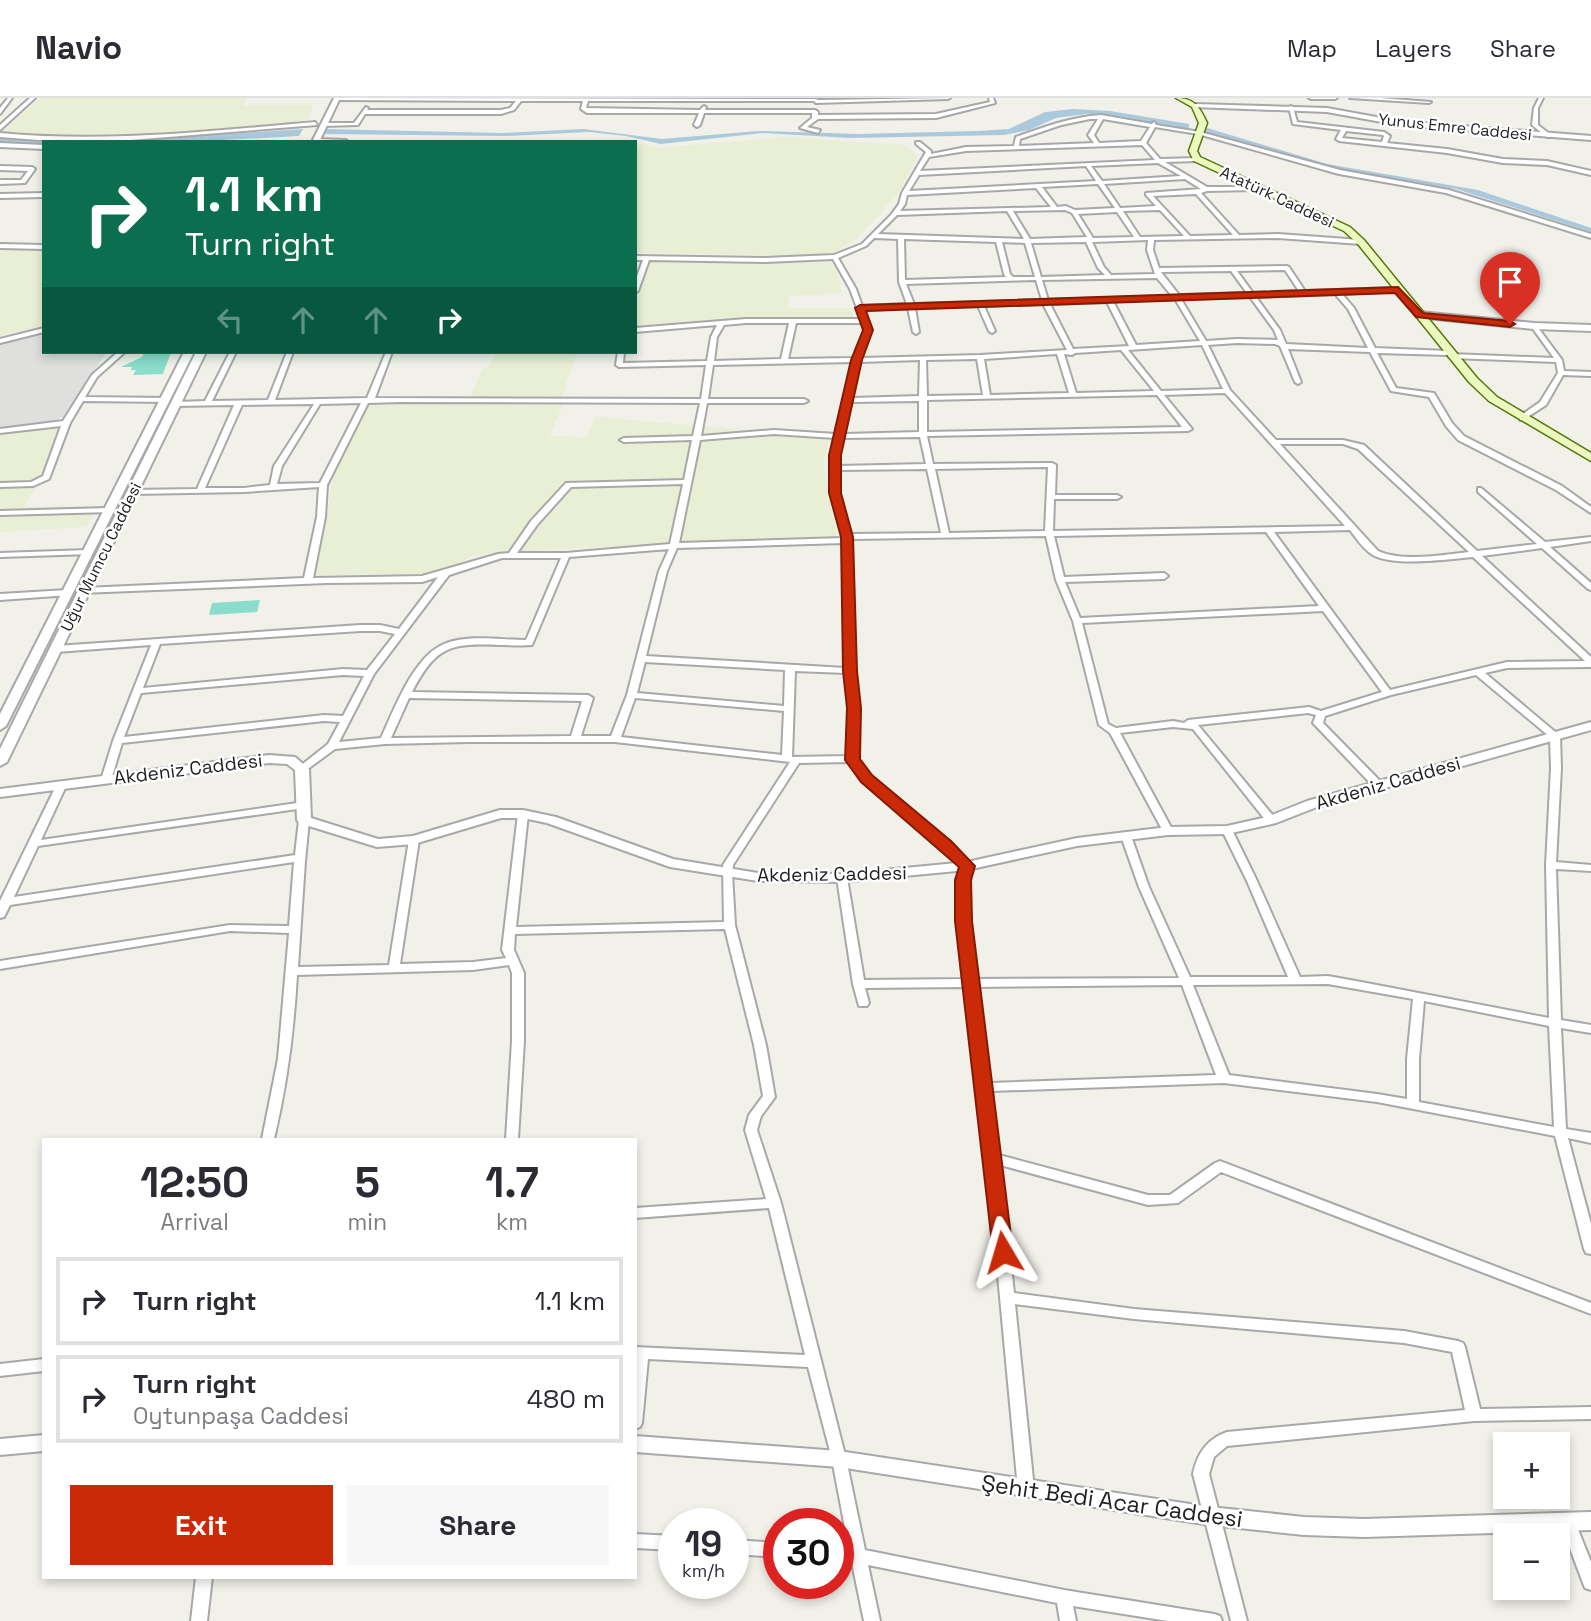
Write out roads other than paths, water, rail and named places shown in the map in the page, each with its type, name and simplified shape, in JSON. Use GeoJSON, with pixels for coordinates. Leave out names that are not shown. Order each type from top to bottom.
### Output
{"type":"FeatureCollection","features":[{"type":"Feature","properties":{"kind":"main road"},"geometry":{"type":"LineString","coordinates":[[1180,98],[1195,106]]}},
{"type":"Feature","properties":{"kind":"main road","name":"Atatürk Caddesi"},"geometry":{"type":"LineString","coordinates":[[1195,106],[1203,123],[1193,151],[1197,159],[1347,229],[1361,242],[1450,354],[1493,399],[1591,458]]}},
{"type":"Feature","properties":{"kind":"street"},"geometry":{"type":"LineString","coordinates":[[0,112],[10,98]]}},
{"type":"Feature","properties":{"kind":"street"},"geometry":{"type":"LineString","coordinates":[[0,128],[33,98]]}},
{"type":"Feature","properties":{"kind":"street"},"geometry":{"type":"LineString","coordinates":[[315,134],[327,98]]}},
{"type":"Feature","properties":{"kind":"street"},"geometry":{"type":"LineString","coordinates":[[315,134],[337,98],[948,98]]}},
{"type":"Feature","properties":{"kind":"street"},"geometry":{"type":"LineString","coordinates":[[0,135],[55,139],[315,134],[356,124],[371,98]]}},
{"type":"Feature","properties":{"kind":"street"},"geometry":{"type":"LineString","coordinates":[[364,112],[501,112],[512,109],[514,103],[521,98]]}},
{"type":"Feature","properties":{"kind":"street"},"geometry":{"type":"LineString","coordinates":[[586,99],[584,111],[936,116],[993,103],[991,98]]}},
{"type":"Feature","properties":{"kind":"street"},"geometry":{"type":"LineString","coordinates":[[1300,98],[1293,108],[1296,123],[1384,134],[1387,136],[1384,144]]}},
{"type":"Feature","properties":{"kind":"street"},"geometry":{"type":"LineString","coordinates":[[1311,98],[1335,98]]}},
{"type":"Feature","properties":{"kind":"street"},"geometry":{"type":"LineString","coordinates":[[1352,98],[1429,103]]}},
{"type":"Feature","properties":{"kind":"street"},"geometry":{"type":"LineString","coordinates":[[1541,98],[1536,108],[1535,125],[1549,136]]}},
{"type":"Feature","properties":{"kind":"street"},"geometry":{"type":"LineString","coordinates":[[626,112],[631,99]]}},
{"type":"Feature","properties":{"kind":"street"},"geometry":{"type":"LineString","coordinates":[[697,125],[707,99]]}},
{"type":"Feature","properties":{"kind":"street"},"geometry":{"type":"LineString","coordinates":[[816,100],[815,114],[803,128],[818,131]]}},
{"type":"Feature","properties":{"kind":"street","name":"Yunus Emre Caddesi"},"geometry":{"type":"LineString","coordinates":[[1195,106],[1336,110],[1404,124],[1591,138]]}},
{"type":"Feature","properties":{"kind":"street"},"geometry":{"type":"LineString","coordinates":[[1027,167],[1016,148],[1018,138],[1080,118],[1101,117],[1198,133],[1339,172],[1447,191],[1591,236]]}},
{"type":"Feature","properties":{"kind":"street"},"geometry":{"type":"LineString","coordinates":[[1098,145],[1091,135],[1101,117]]}},
{"type":"Feature","properties":{"kind":"street"},"geometry":{"type":"LineString","coordinates":[[1366,132],[1370,118]]}},
{"type":"Feature","properties":{"kind":"street"},"geometry":{"type":"LineString","coordinates":[[1143,143],[1154,124]]}},
{"type":"Feature","properties":{"kind":"street"},"geometry":{"type":"LineString","coordinates":[[1343,129],[1339,139],[1503,161],[1547,163],[1591,173]]}},
{"type":"Feature","properties":{"kind":"street"},"geometry":{"type":"LineString","coordinates":[[315,134],[338,140]]}},
{"type":"Feature","properties":{"kind":"street"},"geometry":{"type":"LineString","coordinates":[[637,258],[765,260],[835,257],[864,245],[902,204],[905,192],[929,152],[918,143]]}},
{"type":"Feature","properties":{"kind":"street"},"geometry":{"type":"LineString","coordinates":[[926,156],[953,150],[1143,143]]}},
{"type":"Feature","properties":{"kind":"street"},"geometry":{"type":"LineString","coordinates":[[1143,143],[1159,161],[1183,178],[1206,189]]}},
{"type":"Feature","properties":{"kind":"street"},"geometry":{"type":"LineString","coordinates":[[0,145],[42,147]]}},
{"type":"Feature","properties":{"kind":"street"},"geometry":{"type":"LineString","coordinates":[[918,173],[1197,159]]}},
{"type":"Feature","properties":{"kind":"street"},"geometry":{"type":"LineString","coordinates":[[1088,165],[1138,238]]}},
{"type":"Feature","properties":{"kind":"street"},"geometry":{"type":"LineString","coordinates":[[0,168],[32,169],[23,182],[0,183]]}},
{"type":"Feature","properties":{"kind":"street"},"geometry":{"type":"LineString","coordinates":[[0,176],[26,176]]}},
{"type":"Feature","properties":{"kind":"street"},"geometry":{"type":"LineString","coordinates":[[905,192],[1183,178]]}},
{"type":"Feature","properties":{"kind":"street"},"geometry":{"type":"LineString","coordinates":[[1038,186],[1055,208]]}},
{"type":"Feature","properties":{"kind":"street"},"geometry":{"type":"LineString","coordinates":[[1188,237],[1148,194],[1255,188]]}},
{"type":"Feature","properties":{"kind":"street"},"geometry":{"type":"LineString","coordinates":[[1197,192],[1237,236]]}},
{"type":"Feature","properties":{"kind":"street"},"geometry":{"type":"LineString","coordinates":[[0,196],[42,195]]}},
{"type":"Feature","properties":{"kind":"street"},"geometry":{"type":"LineString","coordinates":[[895,213],[1055,208],[1066,208],[1074,212],[1161,208]]}},
{"type":"Feature","properties":{"kind":"street"},"geometry":{"type":"LineString","coordinates":[[1009,210],[1028,241],[1045,301],[1072,353]]}},
{"type":"Feature","properties":{"kind":"street"},"geometry":{"type":"LineString","coordinates":[[1074,212],[1090,239],[1101,268],[1109,276]]}},
{"type":"Feature","properties":{"kind":"street"},"geometry":{"type":"LineString","coordinates":[[872,236],[1028,241],[1292,236],[1361,242]]}},
{"type":"Feature","properties":{"kind":"street"},"geometry":{"type":"LineString","coordinates":[[901,237],[902,282],[911,306],[916,332]]}},
{"type":"Feature","properties":{"kind":"street"},"geometry":{"type":"LineString","coordinates":[[1151,238],[1150,250],[1158,273],[1176,296],[1204,343],[1227,391],[1375,553],[1387,557],[1418,559],[1591,539]]}},
{"type":"Feature","properties":{"kind":"street"},"geometry":{"type":"LineString","coordinates":[[999,240],[1007,274],[1011,279]]}},
{"type":"Feature","properties":{"kind":"street"},"geometry":{"type":"LineString","coordinates":[[0,246],[42,247]]}},
{"type":"Feature","properties":{"kind":"street"},"geometry":{"type":"LineString","coordinates":[[835,257],[868,330],[856,360],[839,436],[835,468],[835,493],[847,538],[850,671],[854,708],[852,760],[867,779],[946,844],[967,866],[963,880],[963,921],[985,1087],[1026,1489]]}},
{"type":"Feature","properties":{"kind":"street"},"geometry":{"type":"LineString","coordinates":[[637,280],[647,258]]}},
{"type":"Feature","properties":{"kind":"street"},"geometry":{"type":"LineString","coordinates":[[902,282],[1287,268],[1303,293]]}},
{"type":"Feature","properties":{"kind":"street"},"geometry":{"type":"LineString","coordinates":[[1233,270],[1277,330],[1298,382]]}},
{"type":"Feature","properties":{"kind":"street"},"geometry":{"type":"LineString","coordinates":[[860,308],[1398,290]]}},
{"type":"Feature","properties":{"kind":"street"},"geometry":{"type":"LineString","coordinates":[[1337,292],[1352,308],[1392,390],[1431,395],[1461,438],[1559,488],[1591,511]]}},
{"type":"Feature","properties":{"kind":"street"},"geometry":{"type":"LineString","coordinates":[[1109,299],[1133,348]]}},
{"type":"Feature","properties":{"kind":"street"},"geometry":{"type":"LineString","coordinates":[[980,303],[992,331]]}},
{"type":"Feature","properties":{"kind":"street"},"geometry":{"type":"LineString","coordinates":[[1420,315],[1534,326],[1591,328]]}},
{"type":"Feature","properties":{"kind":"street"},"geometry":{"type":"LineString","coordinates":[[784,362],[793,321]]}},
{"type":"Feature","properties":{"kind":"street"},"geometry":{"type":"LineString","coordinates":[[637,330],[722,323],[865,321]]}},
{"type":"Feature","properties":{"kind":"street"},"geometry":{"type":"LineString","coordinates":[[615,739],[632,695],[663,571],[674,546],[686,482],[698,438],[714,337],[722,323]]}},
{"type":"Feature","properties":{"kind":"street"},"geometry":{"type":"LineString","coordinates":[[1523,418],[1543,403],[1561,373],[1559,360],[1534,326]]}},
{"type":"Feature","properties":{"kind":"street"},"geometry":{"type":"LineString","coordinates":[[0,341],[42,330]]}},
{"type":"Feature","properties":{"kind":"street"},"geometry":{"type":"LineString","coordinates":[[621,354],[619,365],[709,364],[1072,353],[1267,341],[1297,348],[1559,360]]}},
{"type":"Feature","properties":{"kind":"street"},"geometry":{"type":"LineString","coordinates":[[624,440],[774,432],[839,436],[1188,429],[1124,349]]}},
{"type":"Feature","properties":{"kind":"street"},"geometry":{"type":"LineString","coordinates":[[1060,353],[1073,391],[1069,395]]}},
{"type":"Feature","properties":{"kind":"street"},"geometry":{"type":"LineString","coordinates":[[0,485],[29,484],[44,479],[66,422],[94,376],[120,354]]}},
{"type":"Feature","properties":{"kind":"street","name":"Uğur Mumcu Caddesi"},"geometry":{"type":"LineString","coordinates":[[0,762],[133,492],[188,354]]}},
{"type":"Feature","properties":{"kind":"street","name":"Uğur Mumcu Caddesi"},"geometry":{"type":"LineString","coordinates":[[0,726],[109,510],[200,354]]}},
{"type":"Feature","properties":{"kind":"street"},"geometry":{"type":"LineString","coordinates":[[208,403],[232,354]]}},
{"type":"Feature","properties":{"kind":"street"},"geometry":{"type":"LineString","coordinates":[[271,402],[289,354]]}},
{"type":"Feature","properties":{"kind":"street"},"geometry":{"type":"LineString","coordinates":[[308,581],[321,516],[323,485],[368,401],[387,354]]}},
{"type":"Feature","properties":{"kind":"street"},"geometry":{"type":"LineString","coordinates":[[980,356],[986,397]]}},
{"type":"Feature","properties":{"kind":"street"},"geometry":{"type":"LineString","coordinates":[[923,358],[923,435],[946,536]]}},
{"type":"Feature","properties":{"kind":"street"},"geometry":{"type":"LineString","coordinates":[[1561,373],[1591,374]]}},
{"type":"Feature","properties":{"kind":"street"},"geometry":{"type":"LineString","coordinates":[[847,400],[1227,391]]}},
{"type":"Feature","properties":{"kind":"street"},"geometry":{"type":"LineString","coordinates":[[80,400],[317,404],[368,401],[804,401]]}},
{"type":"Feature","properties":{"kind":"street"},"geometry":{"type":"LineString","coordinates":[[200,491],[239,403]]}},
{"type":"Feature","properties":{"kind":"street"},"geometry":{"type":"LineString","coordinates":[[274,487],[278,466],[317,404]]}},
{"type":"Feature","properties":{"kind":"street"},"geometry":{"type":"LineString","coordinates":[[0,430],[66,422]]}},
{"type":"Feature","properties":{"kind":"street"},"geometry":{"type":"LineString","coordinates":[[1274,442],[1343,442],[1358,446],[1591,663]]}},
{"type":"Feature","properties":{"kind":"street"},"geometry":{"type":"LineString","coordinates":[[835,468],[1052,465],[1049,533],[1060,580],[1077,621],[1104,725],[1114,731],[1168,831]]}},
{"type":"Feature","properties":{"kind":"street"},"geometry":{"type":"LineString","coordinates":[[511,556],[534,523],[569,485],[686,482]]}},
{"type":"Feature","properties":{"kind":"street"},"geometry":{"type":"LineString","coordinates":[[133,492],[323,485]]}},
{"type":"Feature","properties":{"kind":"street"},"geometry":{"type":"LineString","coordinates":[[1481,490],[1591,587]]}},
{"type":"Feature","properties":{"kind":"street"},"geometry":{"type":"LineString","coordinates":[[1051,497],[1117,497]]}},
{"type":"Feature","properties":{"kind":"street"},"geometry":{"type":"LineString","coordinates":[[0,513],[109,510]]}},
{"type":"Feature","properties":{"kind":"street"},"geometry":{"type":"LineString","coordinates":[[84,591],[422,579],[491,557],[566,555],[674,546],[847,538],[1352,528]]}},
{"type":"Feature","properties":{"kind":"street"},"geometry":{"type":"LineString","coordinates":[[1269,531],[1388,693]]}},
{"type":"Feature","properties":{"kind":"street"},"geometry":{"type":"LineString","coordinates":[[0,555],[88,552]]}},
{"type":"Feature","properties":{"kind":"street"},"geometry":{"type":"LineString","coordinates":[[384,741],[407,695],[434,655],[446,646],[529,643],[566,555]]}},
{"type":"Feature","properties":{"kind":"street"},"geometry":{"type":"LineString","coordinates":[[332,747],[344,719],[370,673],[446,573]]}},
{"type":"Feature","properties":{"kind":"street"},"geometry":{"type":"LineString","coordinates":[[1060,580],[1164,576]]}},
{"type":"Feature","properties":{"kind":"street"},"geometry":{"type":"LineString","coordinates":[[0,597],[67,593]]}},
{"type":"Feature","properties":{"kind":"street"},"geometry":{"type":"LineString","coordinates":[[1077,621],[1324,608]]}},
{"type":"Feature","properties":{"kind":"street"},"geometry":{"type":"LineString","coordinates":[[56,649],[360,628],[401,632]]}},
{"type":"Feature","properties":{"kind":"street"},"geometry":{"type":"LineString","coordinates":[[106,780],[118,741],[157,642]]}},
{"type":"Feature","properties":{"kind":"street"},"geometry":{"type":"LineString","coordinates":[[643,659],[850,671]]}},
{"type":"Feature","properties":{"kind":"street"},"geometry":{"type":"LineString","coordinates":[[1114,731],[1309,710],[1321,714],[1388,693],[1507,665],[1591,663]]}},
{"type":"Feature","properties":{"kind":"street"},"geometry":{"type":"LineString","coordinates":[[790,669],[788,709],[792,759],[728,865],[730,925],[760,1045],[769,1097],[755,1115],[751,1130],[774,1203],[839,1460],[872,1621]]}},
{"type":"Feature","properties":{"kind":"street"},"geometry":{"type":"LineString","coordinates":[[138,691],[343,672],[370,673]]}},
{"type":"Feature","properties":{"kind":"street"},"geometry":{"type":"LineString","coordinates":[[1478,672],[1555,736],[1551,865],[1554,1024],[1560,1132],[1591,1249]]}},
{"type":"Feature","properties":{"kind":"street"},"geometry":{"type":"LineString","coordinates":[[407,695],[588,698],[575,738]]}},
{"type":"Feature","properties":{"kind":"street"},"geometry":{"type":"LineString","coordinates":[[632,695],[788,709]]}},
{"type":"Feature","properties":{"kind":"street"},"geometry":{"type":"LineString","coordinates":[[1321,714],[1318,723],[1379,786]]}},
{"type":"Feature","properties":{"kind":"street"},"geometry":{"type":"LineString","coordinates":[[118,741],[324,718],[344,719]]}},
{"type":"Feature","properties":{"kind":"street"},"geometry":{"type":"LineString","coordinates":[[1186,724],[1196,727],[1204,735],[1271,820]]}},
{"type":"Feature","properties":{"kind":"street","name":"Akdeniz Caddesi"},"geometry":{"type":"LineString","coordinates":[[304,820],[377,843],[414,841],[479,818],[523,814],[551,820],[670,863],[758,877],[842,878],[967,866],[1077,842],[1168,831],[1227,830],[1271,820],[1312,804],[1591,726]]}},
{"type":"Feature","properties":{"kind":"street"},"geometry":{"type":"LineString","coordinates":[[268,1138],[281,1093],[294,971],[294,930],[304,820],[302,769],[332,747],[384,741],[615,739],[792,759],[852,760]]}},
{"type":"Feature","properties":{"kind":"street","name":"Akdeniz Caddesi"},"geometry":{"type":"LineString","coordinates":[[0,793],[269,759],[290,760],[302,769]]}},
{"type":"Feature","properties":{"kind":"street"},"geometry":{"type":"LineString","coordinates":[[0,915],[61,786]]}},
{"type":"Feature","properties":{"kind":"street"},"geometry":{"type":"LineString","coordinates":[[33,844],[304,805]]}},
{"type":"Feature","properties":{"kind":"street"},"geometry":{"type":"LineString","coordinates":[[512,1138],[518,1041],[518,973],[508,950],[523,814]]}},
{"type":"Feature","properties":{"kind":"street"},"geometry":{"type":"LineString","coordinates":[[1227,830],[1295,979]]}},
{"type":"Feature","properties":{"kind":"street"},"geometry":{"type":"LineString","coordinates":[[1126,836],[1144,887],[1185,979],[1224,1079]]}},
{"type":"Feature","properties":{"kind":"street"},"geometry":{"type":"LineString","coordinates":[[394,967],[414,841]]}},
{"type":"Feature","properties":{"kind":"street"},"geometry":{"type":"LineString","coordinates":[[5,902],[299,858]]}},
{"type":"Feature","properties":{"kind":"street"},"geometry":{"type":"LineString","coordinates":[[1551,865],[1591,868]]}},
{"type":"Feature","properties":{"kind":"street"},"geometry":{"type":"LineString","coordinates":[[842,878],[863,1003]]}},
{"type":"Feature","properties":{"kind":"street"},"geometry":{"type":"LineString","coordinates":[[510,931],[730,925]]}},
{"type":"Feature","properties":{"kind":"street"},"geometry":{"type":"LineString","coordinates":[[0,965],[230,928],[294,930]]}},
{"type":"Feature","properties":{"kind":"street"},"geometry":{"type":"LineString","coordinates":[[294,971],[473,966],[511,961]]}},
{"type":"Feature","properties":{"kind":"street"},"geometry":{"type":"LineString","coordinates":[[859,984],[1185,979],[1337,981],[1591,1029]]}},
{"type":"Feature","properties":{"kind":"street"},"geometry":{"type":"LineString","coordinates":[[1413,1105],[1413,1059],[1419,998]]}},
{"type":"Feature","properties":{"kind":"street"},"geometry":{"type":"LineString","coordinates":[[985,1087],[1224,1079],[1413,1105],[1591,1138]]}},
{"type":"Feature","properties":{"kind":"street"},"geometry":{"type":"LineString","coordinates":[[992,1158],[1148,1200],[1173,1200],[1220,1167],[1591,1309]]}},
{"type":"Feature","properties":{"kind":"street"},"geometry":{"type":"LineString","coordinates":[[637,1213],[774,1203]]}},
{"type":"Feature","properties":{"kind":"street"},"geometry":{"type":"LineString","coordinates":[[1008,1298],[1134,1314],[1405,1337],[1458,1347],[1474,1415]]}},
{"type":"Feature","properties":{"kind":"street"},"geometry":{"type":"LineString","coordinates":[[637,1376],[638,1353],[814,1361]]}},
{"type":"Feature","properties":{"kind":"street"},"geometry":{"type":"LineString","coordinates":[[0,1370],[42,1365]]}},
{"type":"Feature","properties":{"kind":"street"},"geometry":{"type":"LineString","coordinates":[[1239,1621],[1201,1474],[1202,1465],[1211,1448],[1227,1438],[1474,1415],[1591,1413]]}},
{"type":"Feature","properties":{"kind":"street"},"geometry":{"type":"LineString","coordinates":[[0,1447],[42,1443]]}},
{"type":"Feature","properties":{"kind":"street","name":"Şehit Bedi Acar Caddesi"},"geometry":{"type":"LineString","coordinates":[[637,1444],[839,1460],[1210,1516],[1304,1526],[1364,1528],[1591,1521]]}},
{"type":"Feature","properties":{"kind":"street"},"geometry":{"type":"LineString","coordinates":[[1568,1522],[1591,1583]]}},
{"type":"Feature","properties":{"kind":"street"},"geometry":{"type":"LineString","coordinates":[[637,1541],[658,1542]]}},
{"type":"Feature","properties":{"kind":"street"},"geometry":{"type":"LineString","coordinates":[[854,1556],[1064,1597],[1214,1621]]}},
{"type":"Feature","properties":{"kind":"street"},"geometry":{"type":"LineString","coordinates":[[199,1621],[204,1579]]}},
{"type":"Feature","properties":{"kind":"street"},"geometry":{"type":"LineString","coordinates":[[1064,1597],[1068,1621]]}}]}
